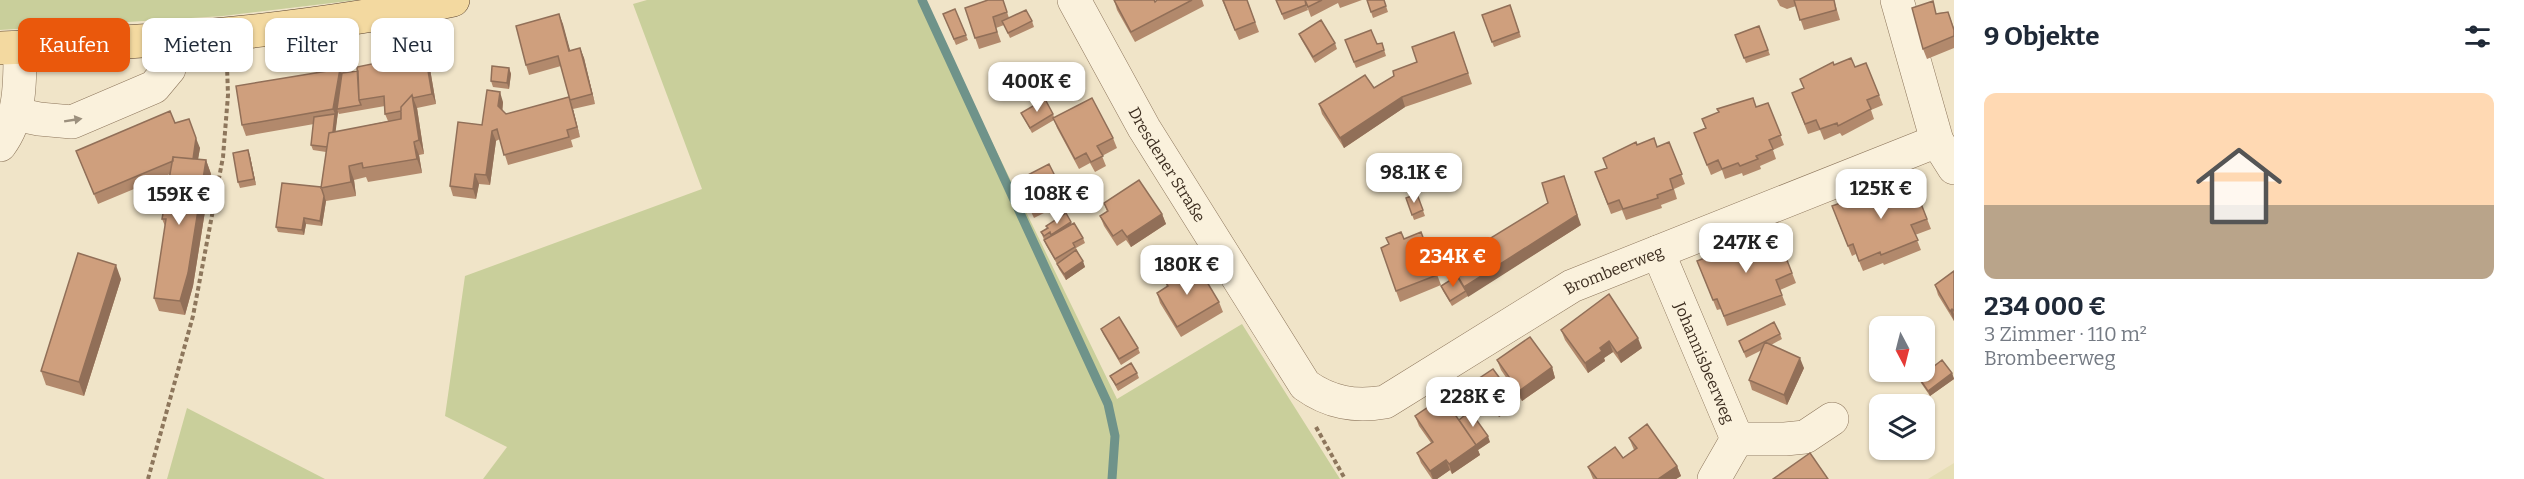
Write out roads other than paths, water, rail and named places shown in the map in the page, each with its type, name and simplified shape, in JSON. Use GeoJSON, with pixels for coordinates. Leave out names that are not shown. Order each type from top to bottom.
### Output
{"type":"FeatureCollection","features":[{"type":"Feature","properties":{"kind":"main road"},"geometry":{"type":"LineString","coordinates":[[253,30],[371,15],[453,0]]}},
{"type":"Feature","properties":{"kind":"main road"},"geometry":{"type":"LineString","coordinates":[[10,48],[142,41]]}},
{"type":"Feature","properties":{"kind":"street","name":"Dresdener Straße"},"geometry":{"type":"LineString","coordinates":[[1074,0],[1144,128],[1305,385]]}},
{"type":"Feature","properties":{"kind":"street"},"geometry":{"type":"LineString","coordinates":[[1897,0],[1950,160]]}},
{"type":"Feature","properties":{"kind":"street"},"geometry":{"type":"LineString","coordinates":[[0,145],[15,114],[20,86],[10,48]]}},
{"type":"Feature","properties":{"kind":"street"},"geometry":{"type":"LineString","coordinates":[[15,114],[72,122],[154,87],[166,72]]}},
{"type":"Feature","properties":{"kind":"street","name":"Brombeerweg"},"geometry":{"type":"LineString","coordinates":[[1305,385],[1321,396],[1343,403],[1371,405],[1385,402],[1572,286],[1658,252],[1950,160]]}},
{"type":"Feature","properties":{"kind":"street","name":"Johannisbeerweg"},"geometry":{"type":"LineString","coordinates":[[1658,252],[1737,439]]}},
{"type":"Feature","properties":{"kind":"street","name":"Johannisbeerweg"},"geometry":{"type":"LineString","coordinates":[[1737,439],[1785,440],[1805,437],[1832,419]]}},
{"type":"Feature","properties":{"kind":"street","name":"Johannisbeerweg"},"geometry":{"type":"LineString","coordinates":[[1714,479],[1737,439]]}},
{"type":"Feature","properties":{"kind":"waterway"},"geometry":{"type":"LineString","coordinates":[[922,0],[1108,404],[1115,436],[1112,479]]}}]}
